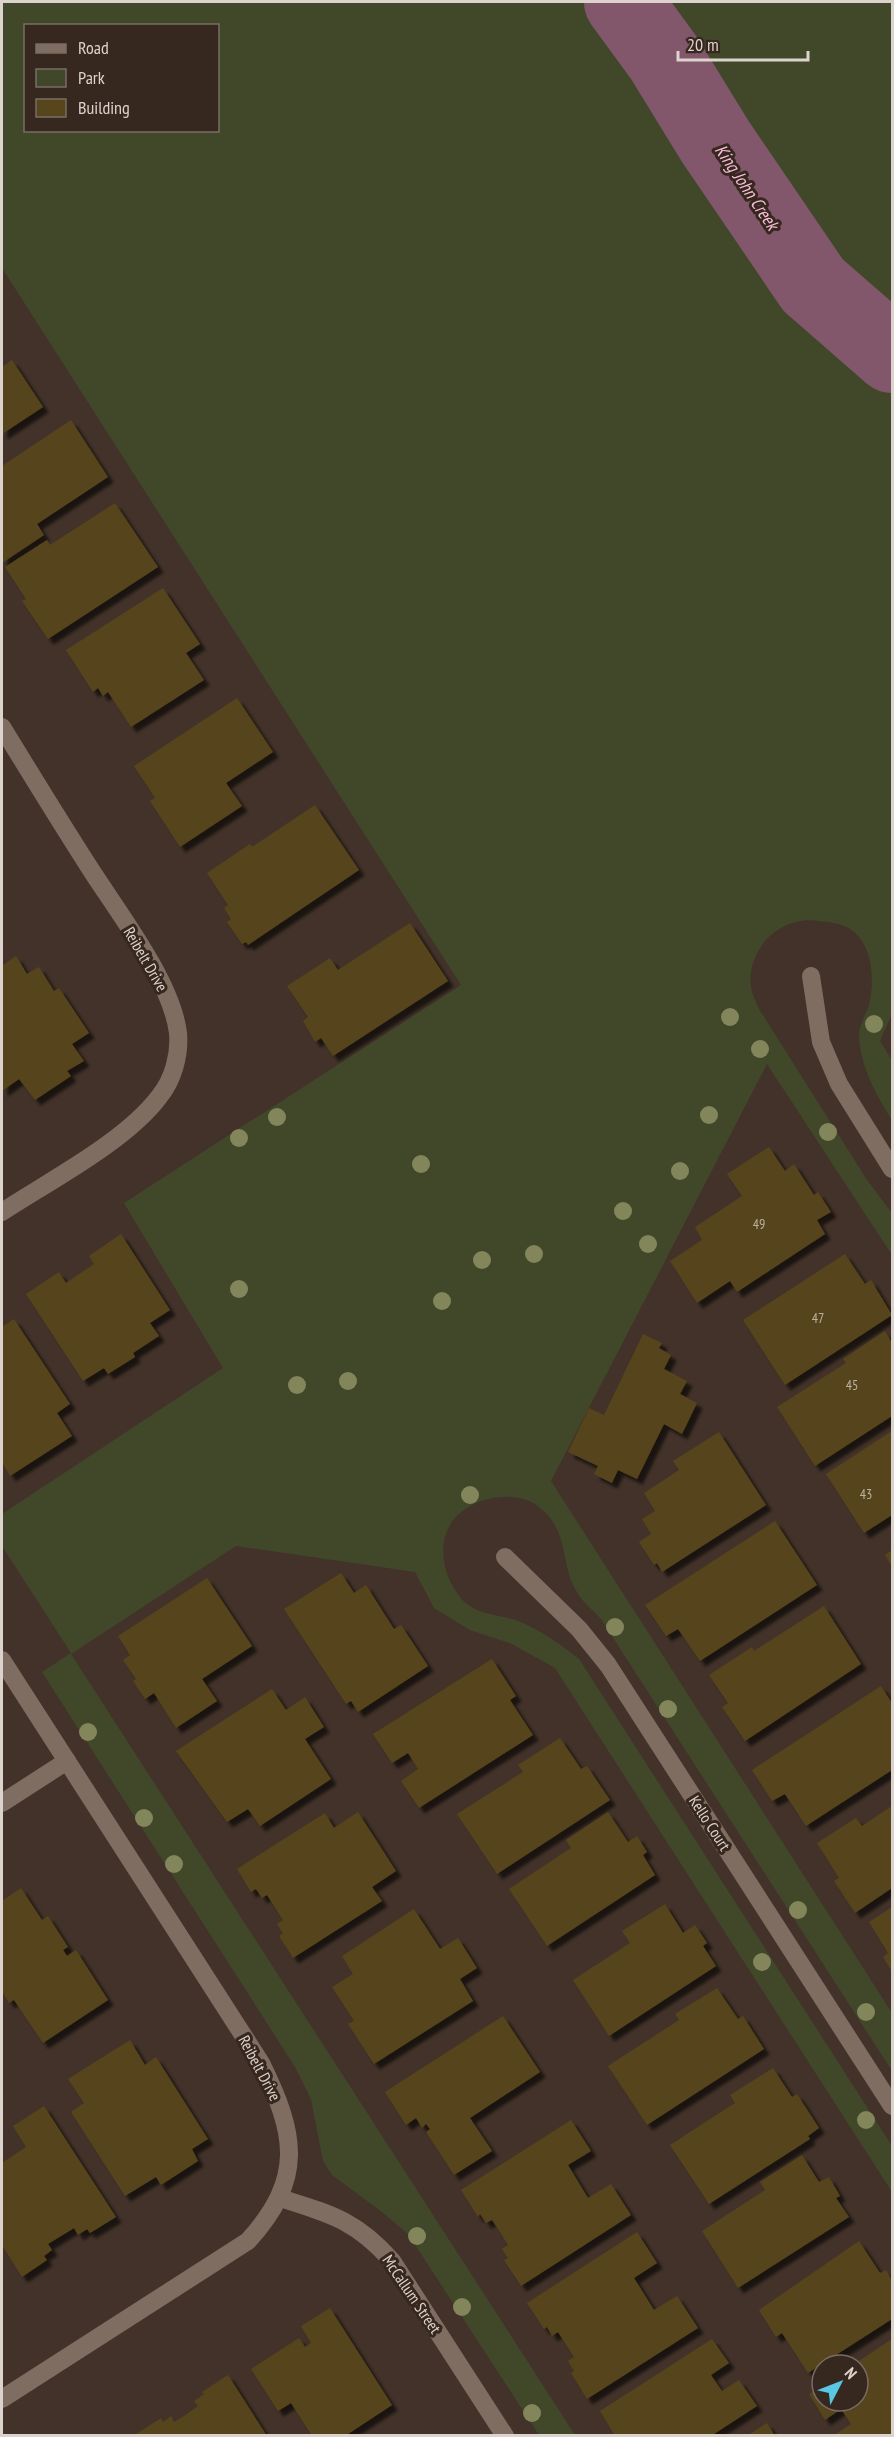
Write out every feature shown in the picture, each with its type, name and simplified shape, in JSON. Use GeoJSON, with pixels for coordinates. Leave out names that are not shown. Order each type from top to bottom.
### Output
{"type":"FeatureCollection","features":[{"type":"Feature","properties":{"kind":"street","name":"Reibelt Drive"},"geometry":{"type":"LineString","coordinates":[[2,727],[162,984],[176,1024],[178,1047],[172,1077],[160,1097],[142,1115],[80,1161],[2,1212]]}},
{"type":"Feature","properties":{"kind":"street"},"geometry":{"type":"LineString","coordinates":[[811,976],[821,1042],[839,1084],[892,1169]]}},
{"type":"Feature","properties":{"kind":"street","name":"Kello Court"},"geometry":{"type":"LineString","coordinates":[[505,1557],[579,1629],[608,1665],[892,2106]]}},
{"type":"Feature","properties":{"kind":"street","name":"Reibelt Drive"},"geometry":{"type":"LineString","coordinates":[[2,1660],[261,2063],[275,2091],[288,2141],[287,2175],[280,2198],[248,2241],[2,2399]]}},
{"type":"Feature","properties":{"kind":"street"},"geometry":{"type":"LineString","coordinates":[[2,1803],[67,1761]]}},
{"type":"Feature","properties":{"kind":"street","name":"McCallum Street"},"geometry":{"type":"LineString","coordinates":[[280,2198],[343,2219],[372,2238],[392,2261],[505,2436]]}},
{"type":"Feature","properties":{"kind":"green space"},"geometry":{"type":"Polygon","coordinates":[[[2,2],[892,2],[892,1014],[880,1041],[892,1060],[892,1120],[880,1101],[862,1058],[859,1031],[869,1005],[872,974],[868,953],[858,935],[846,927],[831,922],[792,923],[779,929],[760,947],[751,973],[752,990],[759,1009],[867,1180],[892,1213],[892,1255],[767,1064],[551,1481],[892,2013],[892,2071],[601,1619],[579,1596],[568,1570],[560,1537],[549,1517],[529,1501],[517,1498],[491,1498],[478,1502],[457,1516],[450,1525],[443,1553],[450,1581],[465,1603],[479,1611],[526,1625],[550,1638],[579,1659],[892,2146],[892,2192],[555,1668],[512,1644],[470,1630],[434,1608],[415,1572],[236,1546],[71,1654],[575,2435],[539,2435],[408,2234],[332,2175],[323,2161],[311,2099],[295,2067],[42,1672],[71,1653],[2,1546],[2,1514],[223,1368],[124,1203],[461,985],[2,268],[2,2]]]}},
{"type":"Feature","properties":{"kind":"building"},"geometry":{"type":"Polygon","coordinates":[[[12,360],[43,407],[2,434],[2,367],[12,360]]]}},
{"type":"Feature","properties":{"kind":"building"},"geometry":{"type":"Polygon","coordinates":[[[71,420],[108,477],[37,524],[44,535],[2,563],[2,466],[71,420]]]}},
{"type":"Feature","properties":{"kind":"building"},"geometry":{"type":"Polygon","coordinates":[[[115,503],[158,567],[48,639],[22,601],[26,599],[5,567],[47,540],[50,545],[115,503]]]}},
{"type":"Feature","properties":{"kind":"building"},"geometry":{"type":"Polygon","coordinates":[[[163,588],[200,644],[186,653],[204,680],[131,727],[108,692],[103,696],[98,688],[93,692],[66,650],[163,588]]]}},
{"type":"Feature","properties":{"kind":"building"},"geometry":{"type":"Polygon","coordinates":[[[237,698],[273,752],[226,783],[242,806],[180,847],[150,801],[155,798],[134,766],[237,698]]]}},
{"type":"Feature","properties":{"kind":"building"},"geometry":{"type":"Polygon","coordinates":[[[315,805],[359,870],[248,945],[246,942],[242,944],[227,922],[231,919],[224,908],[228,905],[207,873],[250,844],[252,847],[315,805]]]}},
{"type":"Feature","properties":{"kind":"building"},"geometry":{"type":"Polygon","coordinates":[[[410,923],[448,981],[333,1056],[321,1038],[315,1042],[303,1021],[308,1017],[287,986],[330,958],[338,970],[410,923]]]}},
{"type":"Feature","properties":{"kind":"building"},"geometry":{"type":"Polygon","coordinates":[[[16,956],[27,974],[39,967],[54,991],[59,988],[89,1033],[72,1044],[84,1061],[67,1071],[71,1076],[35,1100],[19,1079],[2,1091],[2,966],[16,956]]]}},
{"type":"Feature","properties":{"kind":"building"},"geometry":{"type":"Polygon","coordinates":[[[769,1147],[785,1171],[794,1164],[814,1195],[818,1192],[831,1212],[817,1220],[825,1234],[737,1292],[730,1281],[697,1303],[670,1261],[702,1240],[695,1227],[742,1196],[727,1174],[769,1147]]]}},
{"type":"Feature","properties":{"kind":"building"},"geometry":{"type":"Polygon","coordinates":[[[121,1234],[170,1310],[150,1323],[159,1336],[133,1353],[135,1357],[108,1374],[104,1368],[83,1381],[26,1294],[59,1272],[66,1283],[94,1264],[89,1256],[121,1234]]]}},
{"type":"Feature","properties":{"kind":"building"},"geometry":{"type":"Polygon","coordinates":[[[845,1254],[865,1284],[871,1280],[892,1315],[785,1385],[743,1320],[845,1254]]]}},
{"type":"Feature","properties":{"kind":"building"},"geometry":{"type":"Polygon","coordinates":[[[14,1319],[70,1404],[57,1413],[72,1436],[10,1476],[2,1462],[2,1327],[14,1319]]]}},
{"type":"Feature","properties":{"kind":"building"},"geometry":{"type":"Polygon","coordinates":[[[885,1331],[892,1343],[892,1416],[815,1466],[777,1407],[846,1363],[843,1359],[885,1331]]]}},
{"type":"Feature","properties":{"kind":"building"},"geometry":{"type":"Polygon","coordinates":[[[643,1334],[662,1343],[659,1348],[671,1355],[664,1369],[687,1381],[680,1394],[697,1403],[682,1434],[664,1424],[637,1479],[618,1470],[612,1483],[594,1474],[598,1466],[568,1452],[589,1408],[604,1415],[643,1334]]]}},
{"type":"Feature","properties":{"kind":"building"},"geometry":{"type":"Polygon","coordinates":[[[892,1431],[892,1515],[864,1533],[826,1474],[892,1431]]]}},
{"type":"Feature","properties":{"kind":"building"},"geometry":{"type":"Polygon","coordinates":[[[719,1432],[766,1505],[662,1572],[657,1563],[654,1565],[639,1542],[651,1534],[642,1519],[655,1511],[644,1493],[679,1470],[673,1461],[719,1432]]]}},
{"type":"Feature","properties":{"kind":"building"},"geometry":{"type":"Polygon","coordinates":[[[775,1521],[817,1585],[700,1661],[678,1629],[666,1636],[645,1605],[775,1521]]]}},
{"type":"Feature","properties":{"kind":"building"},"geometry":{"type":"Polygon","coordinates":[[[892,1550],[892,1567],[885,1555],[892,1550]]]}},
{"type":"Feature","properties":{"kind":"building"},"geometry":{"type":"Polygon","coordinates":[[[341,1573],[354,1593],[366,1585],[394,1629],[401,1625],[428,1666],[358,1712],[351,1701],[346,1704],[284,1609],[341,1573]]]}},
{"type":"Feature","properties":{"kind":"building"},"geometry":{"type":"Polygon","coordinates":[[[207,1578],[252,1646],[202,1679],[217,1701],[176,1728],[154,1693],[145,1699],[133,1681],[136,1679],[123,1660],[130,1655],[118,1636],[207,1578]]]}},
{"type":"Feature","properties":{"kind":"building"},"geometry":{"type":"Polygon","coordinates":[[[824,1606],[861,1664],[745,1741],[722,1707],[728,1703],[709,1675],[752,1647],[754,1651],[824,1606]]]}},
{"type":"Feature","properties":{"kind":"building"},"geometry":{"type":"Polygon","coordinates":[[[492,1659],[516,1696],[510,1700],[533,1735],[419,1808],[401,1781],[418,1769],[408,1753],[392,1763],[373,1734],[492,1659]]]}},
{"type":"Feature","properties":{"kind":"building"},"geometry":{"type":"Polygon","coordinates":[[[881,1686],[892,1703],[892,1770],[806,1826],[785,1794],[772,1801],[752,1770],[881,1686]]]}},
{"type":"Feature","properties":{"kind":"building"},"geometry":{"type":"Polygon","coordinates":[[[272,1689],[286,1710],[305,1697],[324,1727],[305,1739],[331,1779],[260,1826],[248,1809],[227,1822],[176,1751],[272,1689]]]}},
{"type":"Feature","properties":{"kind":"building"},"geometry":{"type":"Polygon","coordinates":[[[560,1738],[581,1769],[587,1766],[610,1800],[497,1874],[457,1814],[523,1772],[518,1765],[560,1738]]]}},
{"type":"Feature","properties":{"kind":"building"},"geometry":{"type":"Polygon","coordinates":[[[892,1806],[892,1888],[855,1913],[834,1881],[839,1878],[817,1843],[856,1818],[862,1826],[892,1806]]]}},
{"type":"Feature","properties":{"kind":"building"},"geometry":{"type":"Polygon","coordinates":[[[358,1812],[396,1871],[372,1887],[382,1901],[293,1958],[279,1936],[283,1933],[277,1924],[283,1920],[267,1895],[262,1898],[256,1889],[251,1892],[237,1869],[325,1813],[334,1828],[358,1812]]]}},
{"type":"Feature","properties":{"kind":"building"},"geometry":{"type":"Polygon","coordinates":[[[608,1812],[628,1842],[637,1836],[647,1852],[643,1855],[655,1875],[547,1946],[509,1889],[571,1848],[566,1840],[608,1812]]]}},
{"type":"Feature","properties":{"kind":"building"},"geometry":{"type":"Polygon","coordinates":[[[21,1888],[42,1920],[48,1916],[68,1947],[63,1950],[67,1956],[76,1950],[108,2000],[43,2043],[14,2000],[9,2003],[2,1991],[2,1901],[21,1888]]]}},
{"type":"Feature","properties":{"kind":"building"},"geometry":{"type":"Polygon","coordinates":[[[665,1904],[683,1933],[695,1925],[707,1943],[703,1946],[716,1966],[609,2036],[573,1980],[630,1943],[622,1931],[665,1904]]]}},
{"type":"Feature","properties":{"kind":"building"},"geometry":{"type":"Polygon","coordinates":[[[892,1907],[892,1972],[883,1957],[888,1953],[869,1922],[892,1907]]]}},
{"type":"Feature","properties":{"kind":"building"},"geometry":{"type":"Polygon","coordinates":[[[414,1909],[440,1949],[458,1938],[477,1968],[460,1979],[473,2001],[374,2064],[348,2024],[354,2021],[332,1987],[353,1974],[342,1956],[414,1909]]]}},
{"type":"Feature","properties":{"kind":"building"},"geometry":{"type":"Polygon","coordinates":[[[717,1988],[738,2019],[743,2016],[764,2049],[647,2125],[608,2066],[679,2020],[675,2014],[717,1988]]]}},
{"type":"Feature","properties":{"kind":"building"},"geometry":{"type":"Polygon","coordinates":[[[503,2016],[540,2072],[470,2118],[492,2151],[454,2175],[426,2132],[430,2129],[426,2124],[422,2128],[416,2118],[406,2125],[385,2092],[503,2016]]]}},
{"type":"Feature","properties":{"kind":"building"},"geometry":{"type":"Polygon","coordinates":[[[130,2040],[145,2065],[156,2057],[208,2139],[192,2149],[198,2161],[161,2185],[156,2177],[125,2196],[71,2112],[84,2103],[68,2079],[130,2040]]]}},
{"type":"Feature","properties":{"kind":"building"},"geometry":{"type":"Polygon","coordinates":[[[773,2068],[792,2097],[797,2094],[819,2128],[808,2136],[810,2139],[709,2204],[670,2145],[735,2103],[730,2095],[773,2068]]]}},
{"type":"Feature","properties":{"kind":"building"},"geometry":{"type":"Polygon","coordinates":[[[44,2106],[116,2217],[90,2233],[87,2229],[78,2235],[74,2228],[48,2244],[52,2250],[44,2256],[47,2260],[22,2277],[2,2245],[2,2163],[26,2147],[13,2126],[44,2106]]]}},
{"type":"Feature","properties":{"kind":"building"},"geometry":{"type":"Polygon","coordinates":[[[571,2120],[591,2151],[568,2165],[588,2198],[611,2184],[631,2215],[521,2286],[504,2260],[508,2258],[502,2249],[508,2245],[500,2232],[492,2220],[486,2223],[480,2214],[478,2217],[461,2190],[571,2120]]]}},
{"type":"Feature","properties":{"kind":"building"},"geometry":{"type":"Polygon","coordinates":[[[802,2155],[819,2182],[829,2177],[840,2196],[836,2198],[849,2217],[738,2288],[702,2231],[765,2190],[760,2182],[802,2155]]]}},
{"type":"Feature","properties":{"kind":"building"},"geometry":{"type":"Polygon","coordinates":[[[637,2232],[657,2263],[634,2278],[654,2310],[677,2296],[698,2328],[587,2399],[571,2373],[574,2371],[568,2361],[574,2357],[558,2332],[552,2336],[547,2327],[544,2329],[527,2303],[637,2232]]]}},
{"type":"Feature","properties":{"kind":"building"},"geometry":{"type":"Polygon","coordinates":[[[859,2241],[880,2273],[886,2270],[892,2281],[892,2319],[839,2353],[810,2353],[810,2372],[808,2373],[782,2333],[776,2337],[759,2310],[859,2241]]]}},
{"type":"Feature","properties":{"kind":"building"},"geometry":{"type":"Polygon","coordinates":[[[330,2308],[392,2405],[345,2436],[312,2436],[291,2403],[278,2411],[251,2369],[299,2338],[305,2347],[311,2343],[301,2326],[330,2308]]]}},
{"type":"Feature","properties":{"kind":"building"},"geometry":{"type":"Polygon","coordinates":[[[712,2339],[729,2363],[711,2375],[722,2391],[739,2380],[757,2406],[711,2436],[615,2436],[600,2411],[712,2339]]]}},
{"type":"Feature","properties":{"kind":"building"},"geometry":{"type":"Polygon","coordinates":[[[892,2339],[892,2436],[833,2436],[851,2424],[844,2413],[870,2413],[870,2354],[892,2339]]]}},
{"type":"Feature","properties":{"kind":"building"},"geometry":{"type":"Polygon","coordinates":[[[228,2375],[267,2436],[133,2436],[161,2418],[163,2422],[171,2416],[174,2422],[187,2414],[198,2406],[194,2401],[204,2394],[202,2392],[228,2375]]]}},
{"type":"Feature","properties":{"kind":"building"},"geometry":{"type":"Polygon","coordinates":[[[821,2413],[835,2413],[825,2420],[821,2413]]]}},
{"type":"Feature","properties":{"kind":"building"},"geometry":{"type":"Polygon","coordinates":[[[767,2423],[775,2436],[747,2436],[767,2423]]]}},
{"type":"Feature","properties":{"kind":"waterway","name":"King John Creek"},"geometry":{"type":"LineString","coordinates":[[623,2],[664,58],[715,141],[813,285],[892,354]]}}]}
